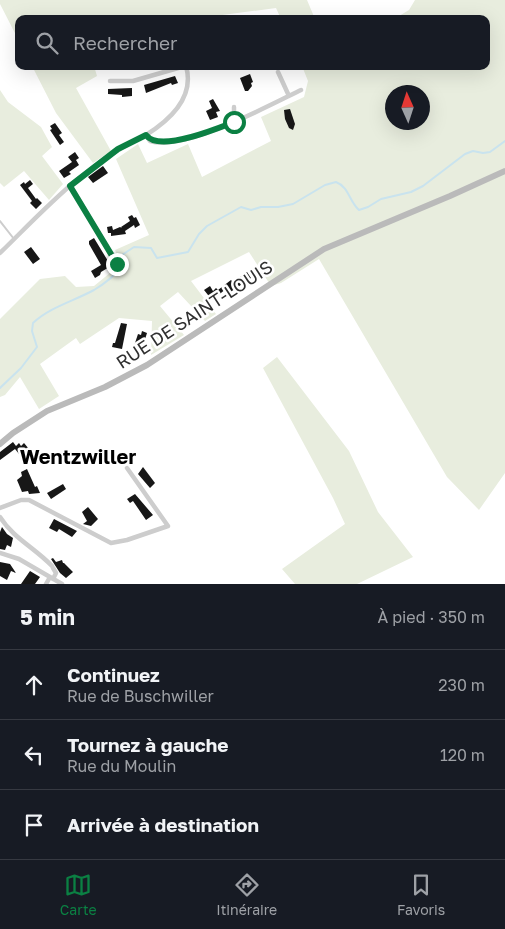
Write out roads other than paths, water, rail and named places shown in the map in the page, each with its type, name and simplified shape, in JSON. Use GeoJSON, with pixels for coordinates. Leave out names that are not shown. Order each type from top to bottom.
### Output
{"type":"FeatureCollection","features":[{"type":"Feature","properties":{"kind":"street"},"geometry":{"type":"LineString","coordinates":[[110,82],[133,81],[172,70]]}},
{"type":"Feature","properties":{"kind":"street"},"geometry":{"type":"LineString","coordinates":[[0,253],[70,186],[118,149],[146,135],[166,119],[182,100],[189,83],[187,70]]}},
{"type":"Feature","properties":{"kind":"street"},"geometry":{"type":"LineString","coordinates":[[278,72],[289,96]]}},
{"type":"Feature","properties":{"kind":"street"},"geometry":{"type":"LineString","coordinates":[[146,135],[155,142],[174,141],[234,122],[301,90]]}},
{"type":"Feature","properties":{"kind":"street"},"geometry":{"type":"LineString","coordinates":[[234,107],[234,122]]}},
{"type":"Feature","properties":{"kind":"street","name":"RUE DE SAINT-LOUIS"},"geometry":{"type":"LineString","coordinates":[[0,444],[13,433],[47,411],[104,387],[144,367],[324,249],[505,171]]}},
{"type":"Feature","properties":{"kind":"street"},"geometry":{"type":"LineString","coordinates":[[70,186],[117,264]]}},
{"type":"Feature","properties":{"kind":"street"},"geometry":{"type":"LineString","coordinates":[[0,508],[21,500],[29,500],[111,543],[127,540],[168,526],[127,468]]}},
{"type":"Feature","properties":{"kind":"street"},"geometry":{"type":"LineString","coordinates":[[0,517],[17,538],[52,567],[56,573],[46,584]]}},
{"type":"Feature","properties":{"kind":"street"},"geometry":{"type":"LineString","coordinates":[[0,553],[19,559],[62,584]]}},
{"type":"Feature","properties":{"kind":"lane"},"geometry":{"type":"LineString","coordinates":[[0,221],[14,240]]}},
{"type":"Feature","properties":{"kind":"waterway"},"geometry":{"type":"LineString","coordinates":[[0,388],[21,368],[37,347],[32,331],[33,323],[47,313],[94,290],[106,282],[124,265],[122,255],[134,247],[151,248],[157,258],[188,252],[199,234],[207,226],[241,207],[251,210],[261,207],[278,207],[293,204],[325,185],[336,182],[344,187],[359,210],[381,199],[411,192],[423,186],[465,154],[473,151],[490,152],[505,141]]}},
{"type":"Feature","properties":{"kind":"district","name":"Wentzwiller"},"geometry":{"type":"Point","coordinates":[78,456]}}]}
